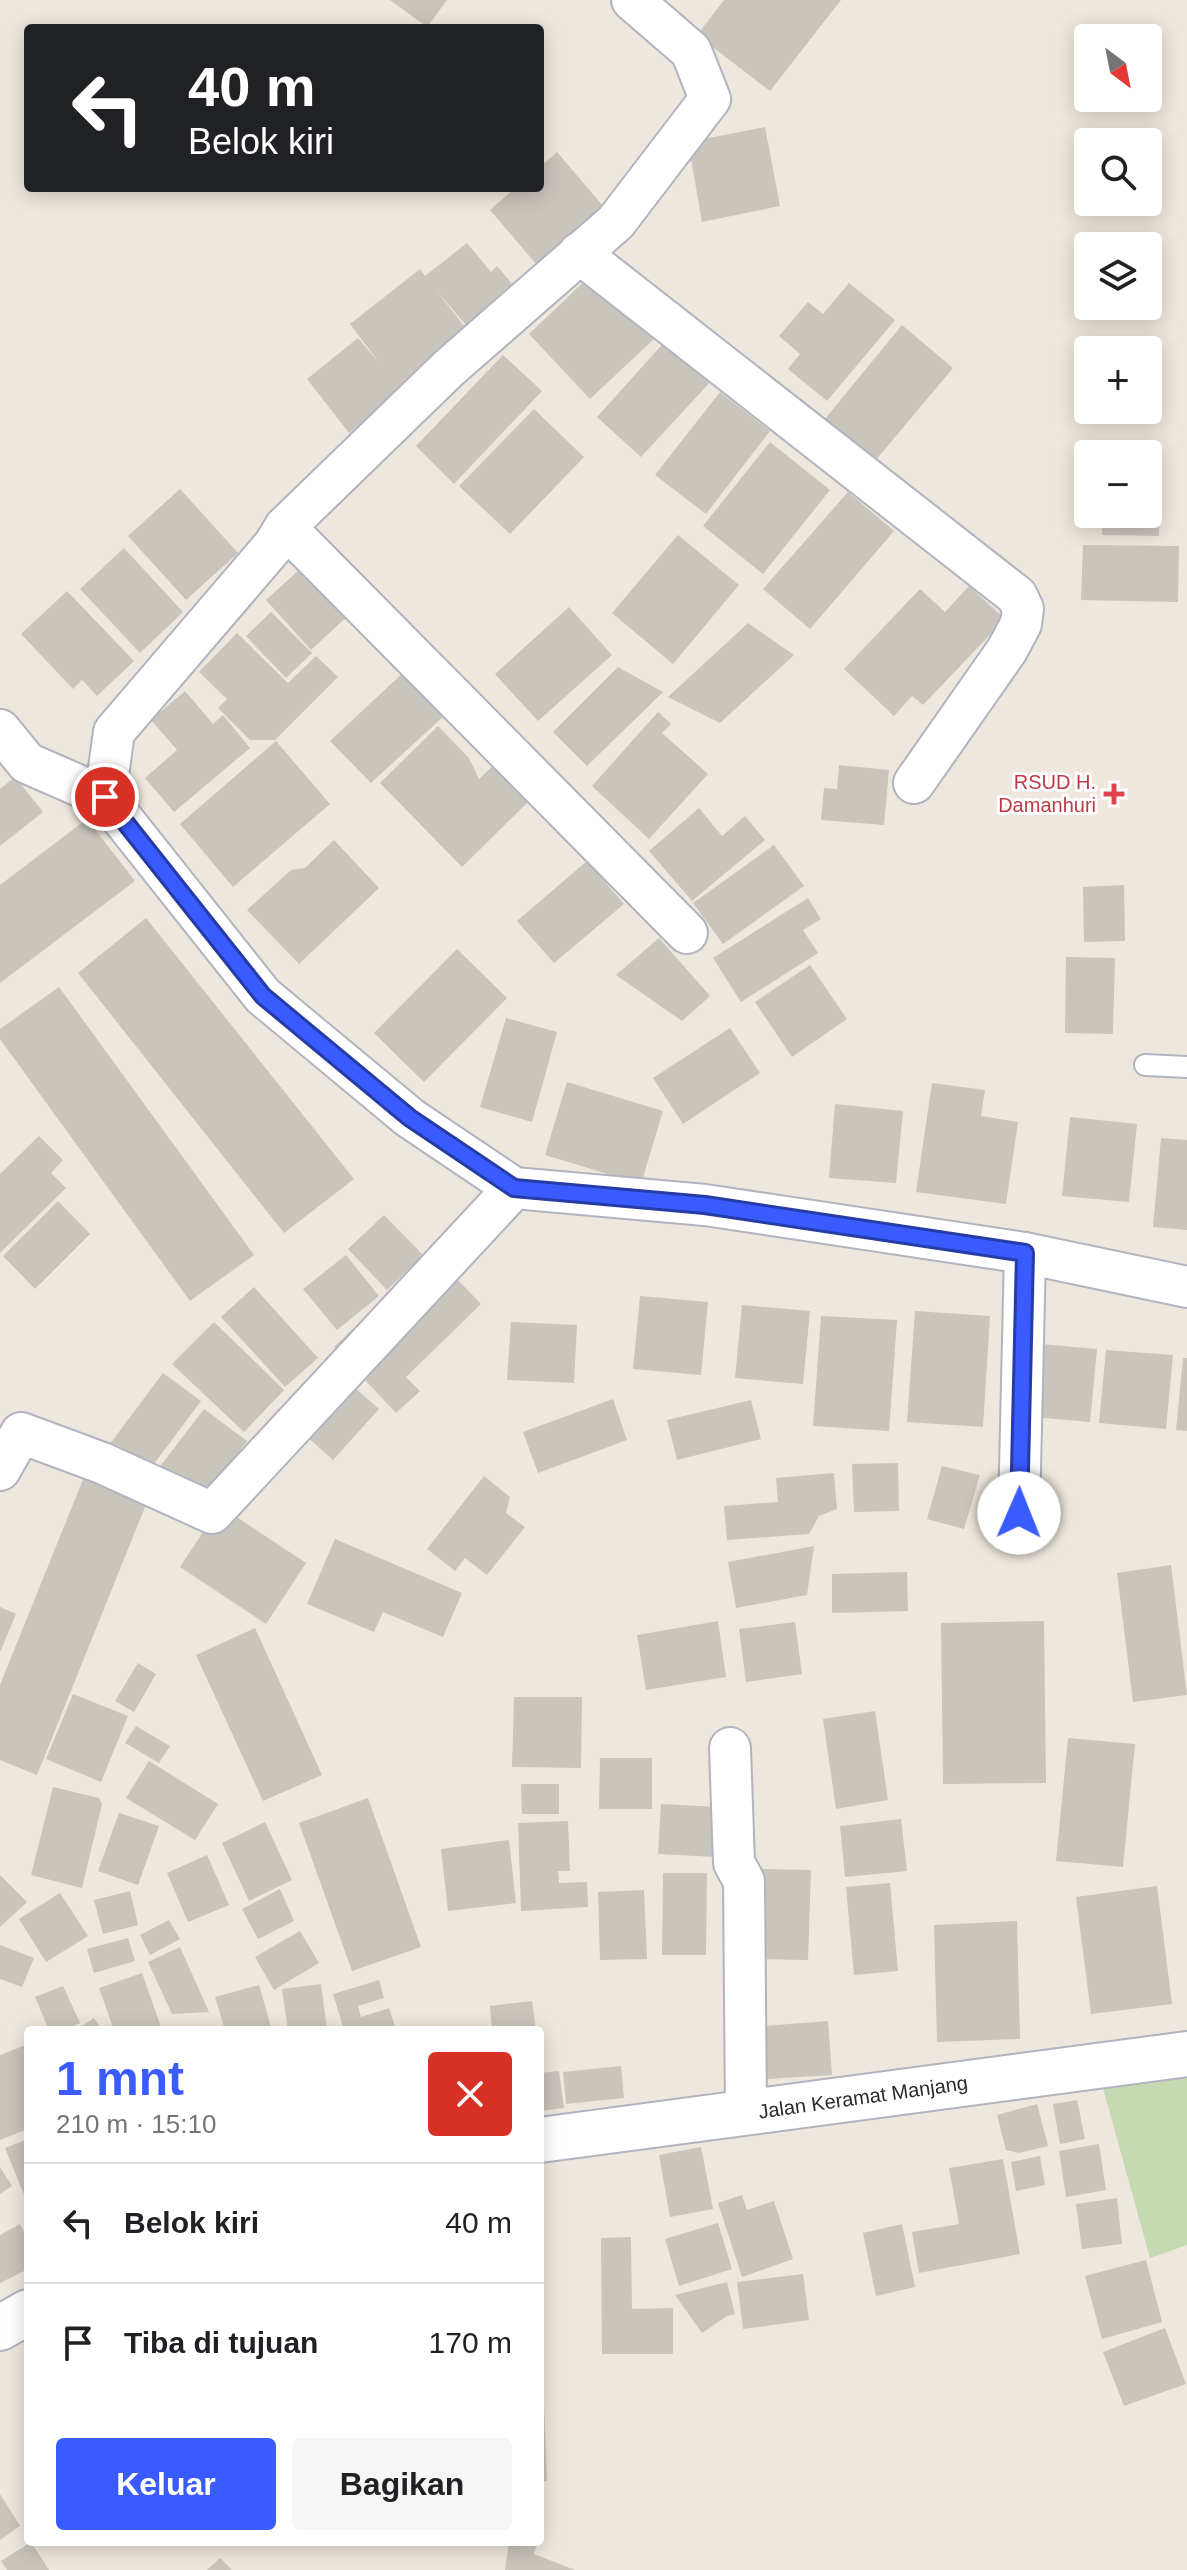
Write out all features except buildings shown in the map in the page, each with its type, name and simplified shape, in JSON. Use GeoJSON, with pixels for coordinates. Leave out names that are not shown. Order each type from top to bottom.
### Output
{"type":"FeatureCollection","features":[{"type":"Feature","properties":{"kind":"street"},"geometry":{"type":"LineString","coordinates":[[105,797],[114,732],[274,545],[285,527],[449,368],[616,222],[710,99],[691,51],[632,0]]}},
{"type":"Feature","properties":{"kind":"street"},"geometry":{"type":"LineString","coordinates":[[579,253],[1017,596],[1023,609],[1021,624],[1007,650],[914,783]]}},
{"type":"Feature","properties":{"kind":"street"},"geometry":{"type":"LineString","coordinates":[[285,527],[687,933]]}},
{"type":"Feature","properties":{"kind":"street"},"geometry":{"type":"LineString","coordinates":[[0,730],[27,763],[105,797],[263,996],[410,1118],[514,1188],[705,1205],[1025,1253],[1187,1287]]}},
{"type":"Feature","properties":{"kind":"street"},"geometry":{"type":"LineString","coordinates":[[0,1470],[21,1433],[102,1463],[212,1513],[514,1188]]}},
{"type":"Feature","properties":{"kind":"street"},"geometry":{"type":"LineString","coordinates":[[1019,1513],[1025,1253]]}},
{"type":"Feature","properties":{"kind":"street"},"geometry":{"type":"LineString","coordinates":[[730,1748],[734,1863],[744,1881],[746,2113]]}},
{"type":"Feature","properties":{"kind":"street","name":"Jalan Keramat Manjang"},"geometry":{"type":"LineString","coordinates":[[544,2139],[1187,2054]]}},
{"type":"Feature","properties":{"kind":"street"},"geometry":{"type":"LineString","coordinates":[[0,2328],[24,2314]]}},
{"type":"Feature","properties":{"kind":"lane"},"geometry":{"type":"LineString","coordinates":[[1145,1065],[1187,1067]]}},
{"type":"Feature","properties":{"kind":"green space"},"geometry":{"type":"Polygon","coordinates":[[[1187,2077],[1187,2245],[1150,2258],[1103,2088],[1187,2077]]]}},
{"type":"Feature","properties":{"kind":"place","name":"RSUD H. Damanhuri"},"geometry":{"type":"Point","coordinates":[1114,794]}},
{"type":"Feature","properties":{"kind":"route"},"geometry":{"type":"LineString","coordinates":[[105,797],[263,996],[410,1118],[514,1188],[705,1205],[1025,1253],[1019,1513]]}}]}
